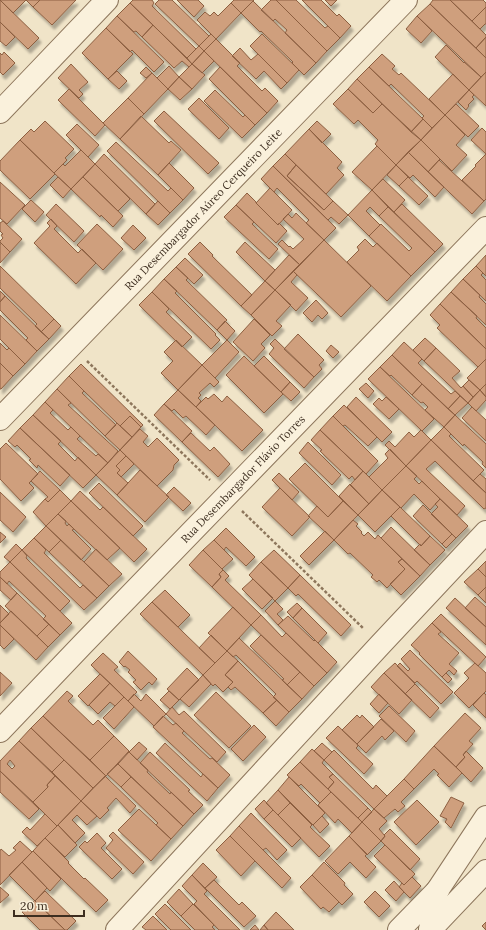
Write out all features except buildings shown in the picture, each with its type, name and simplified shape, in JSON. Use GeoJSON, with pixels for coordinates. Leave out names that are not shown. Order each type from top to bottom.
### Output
{"type":"FeatureCollection","features":[{"type":"Feature","properties":{"kind":"street"},"geometry":{"type":"LineString","coordinates":[[0,112],[107,0]]}},
{"type":"Feature","properties":{"kind":"street","name":"Rua Desembargador Aúreo Cerqueiro Leite"},"geometry":{"type":"LineString","coordinates":[[0,419],[406,0]]}},
{"type":"Feature","properties":{"kind":"street","name":"Rua Desembargador Flávio Torres"},"geometry":{"type":"LineString","coordinates":[[0,731],[87,639],[486,228]]}},
{"type":"Feature","properties":{"kind":"street"},"geometry":{"type":"LineString","coordinates":[[117,930],[369,656],[486,532]]}},
{"type":"Feature","properties":{"kind":"street"},"geometry":{"type":"LineString","coordinates":[[430,930],[437,891],[486,817]]}},
{"type":"Feature","properties":{"kind":"street"},"geometry":{"type":"LineString","coordinates":[[399,930],[486,840]]}},
{"type":"Feature","properties":{"kind":"street"},"geometry":{"type":"LineString","coordinates":[[430,930],[486,871]]}}]}
